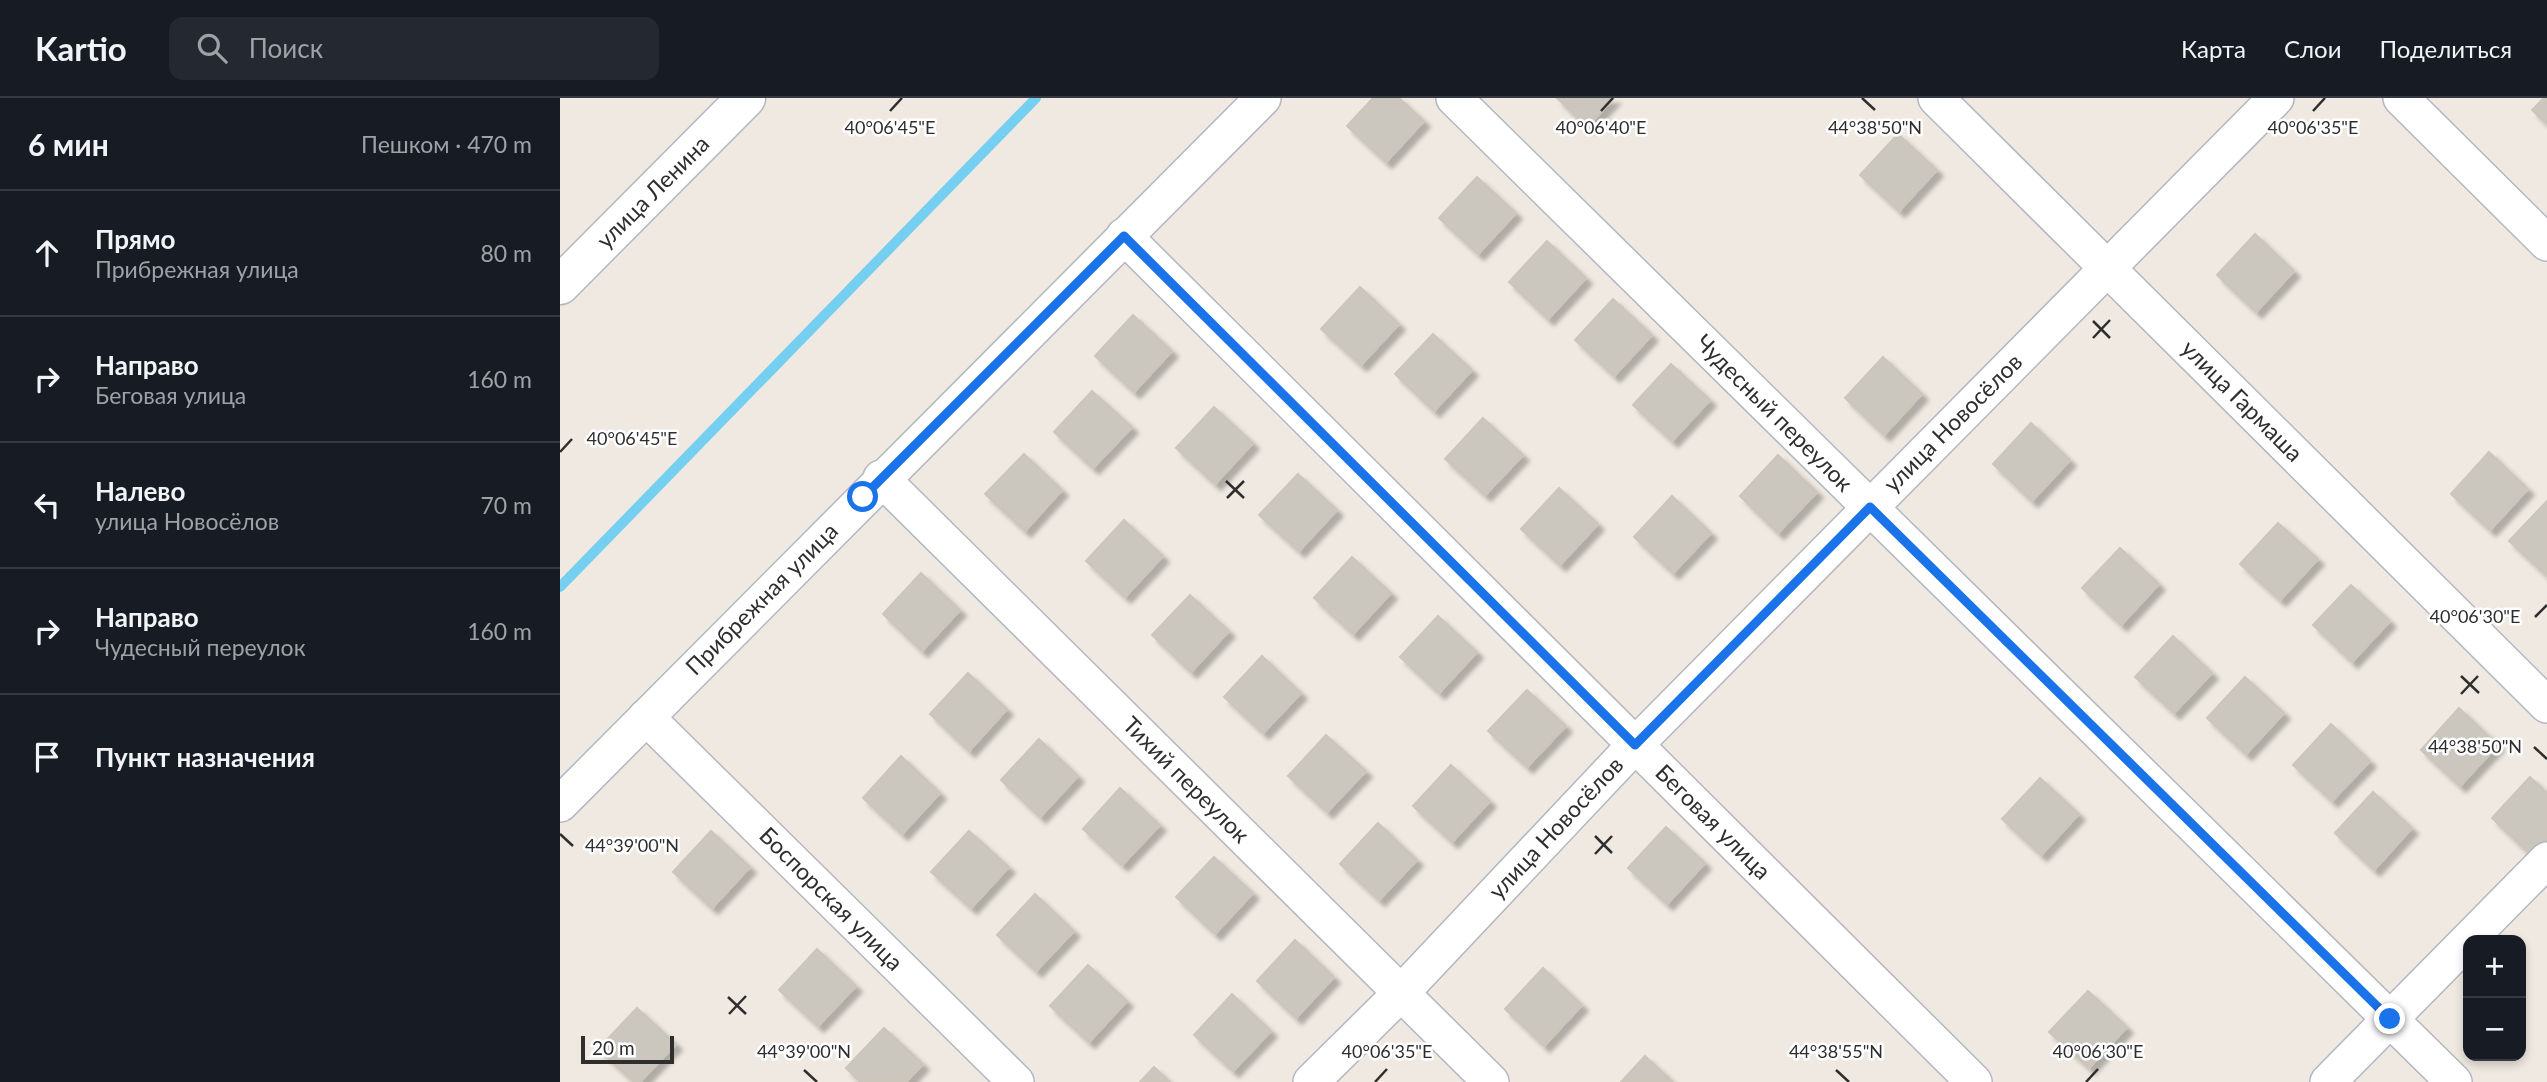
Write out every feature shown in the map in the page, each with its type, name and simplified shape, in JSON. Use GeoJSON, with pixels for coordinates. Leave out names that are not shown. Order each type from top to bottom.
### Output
{"type":"FeatureCollection","features":[{"type":"Feature","properties":{"kind":"main road","name":"улица Ленина"},"geometry":{"type":"LineString","coordinates":[[560,285],[746,98]]}},
{"type":"Feature","properties":{"kind":"street","name":"Прибрежная улица"},"geometry":{"type":"LineString","coordinates":[[560,804],[881,478],[1263,98]]}},
{"type":"Feature","properties":{"kind":"street","name":"Чудесный переулок"},"geometry":{"type":"LineString","coordinates":[[1454,98],[2454,1082]]}},
{"type":"Feature","properties":{"kind":"street","name":"улица Гармаша"},"geometry":{"type":"LineString","coordinates":[[1936,98],[2547,705]]}},
{"type":"Feature","properties":{"kind":"street","name":"улица Новосёлов"},"geometry":{"type":"LineString","coordinates":[[1311,1082],[1401,993],[1635,745],[2276,98]]}},
{"type":"Feature","properties":{"kind":"street"},"geometry":{"type":"LineString","coordinates":[[2401,98],[2547,243]]}},
{"type":"Feature","properties":{"kind":"street","name":"Беговая улица"},"geometry":{"type":"LineString","coordinates":[[1124,236],[1974,1082]]}},
{"type":"Feature","properties":{"kind":"street","name":"Тихий переулок"},"geometry":{"type":"LineString","coordinates":[[881,478],[1491,1082]]}},
{"type":"Feature","properties":{"kind":"street","name":"Боспорская улица"},"geometry":{"type":"LineString","coordinates":[[646,717],[1016,1082]]}},
{"type":"Feature","properties":{"kind":"street"},"geometry":{"type":"LineString","coordinates":[[2328,1082],[2547,860]]}},
{"type":"Feature","properties":{"kind":"building"},"geometry":{"type":"Polygon","coordinates":[[[1373,98],[1399,98],[1424,121],[1386,162],[1347,126],[1373,98]]]}},
{"type":"Feature","properties":{"kind":"building"},"geometry":{"type":"Polygon","coordinates":[[[1557,98],[1614,98],[1587,127],[1557,98]]]}},
{"type":"Feature","properties":{"kind":"building"},"geometry":{"type":"Polygon","coordinates":[[[2547,98],[2547,124],[2532,110],[2547,98]]]}},
{"type":"Feature","properties":{"kind":"building"},"geometry":{"type":"Polygon","coordinates":[[[1898,134],[1937,170],[1899,211],[1860,175],[1898,134]]]}},
{"type":"Feature","properties":{"kind":"building"},"geometry":{"type":"Polygon","coordinates":[[[1477,177],[1516,213],[1478,254],[1439,218],[1477,177]]]}},
{"type":"Feature","properties":{"kind":"building"},"geometry":{"type":"Polygon","coordinates":[[[2255,234],[2294,271],[2256,312],[2217,275],[2255,234]]]}},
{"type":"Feature","properties":{"kind":"building"},"geometry":{"type":"Polygon","coordinates":[[[1547,241],[1586,278],[1548,319],[1509,282],[1547,241]]]}},
{"type":"Feature","properties":{"kind":"building"},"geometry":{"type":"Polygon","coordinates":[[[1360,287],[1399,324],[1361,365],[1321,329],[1360,287]]]}},
{"type":"Feature","properties":{"kind":"building"},"geometry":{"type":"Polygon","coordinates":[[[1613,299],[1652,335],[1614,376],[1575,340],[1613,299]]]}},
{"type":"Feature","properties":{"kind":"building"},"geometry":{"type":"Polygon","coordinates":[[[1133,315],[1172,351],[1134,392],[1095,356],[1133,315]]]}},
{"type":"Feature","properties":{"kind":"building"},"geometry":{"type":"Polygon","coordinates":[[[1433,334],[1472,370],[1434,411],[1395,374],[1433,334]]]}},
{"type":"Feature","properties":{"kind":"building"},"geometry":{"type":"Polygon","coordinates":[[[1883,357],[1922,394],[1884,435],[1845,398],[1883,357]]]}},
{"type":"Feature","properties":{"kind":"building"},"geometry":{"type":"Polygon","coordinates":[[[1671,364],[1710,400],[1672,441],[1633,405],[1671,364]]]}},
{"type":"Feature","properties":{"kind":"building"},"geometry":{"type":"Polygon","coordinates":[[[1092,391],[1132,427],[1093,468],[1054,432],[1092,391]]]}},
{"type":"Feature","properties":{"kind":"building"},"geometry":{"type":"Polygon","coordinates":[[[1214,407],[1253,443],[1215,484],[1176,448],[1214,407]]]}},
{"type":"Feature","properties":{"kind":"building"},"geometry":{"type":"Polygon","coordinates":[[[1483,418],[1523,455],[1485,495],[1445,459],[1483,418]]]}},
{"type":"Feature","properties":{"kind":"building"},"geometry":{"type":"Polygon","coordinates":[[[2031,423],[2070,460],[2032,501],[1993,464],[2031,423]]]}},
{"type":"Feature","properties":{"kind":"building"},"geometry":{"type":"Polygon","coordinates":[[[2489,452],[2528,489],[2490,530],[2451,494],[2489,452]]]}},
{"type":"Feature","properties":{"kind":"building"},"geometry":{"type":"Polygon","coordinates":[[[1024,454],[1062,490],[1025,531],[985,494],[1024,454]]]}},
{"type":"Feature","properties":{"kind":"building"},"geometry":{"type":"Polygon","coordinates":[[[1778,455],[1817,492],[1778,533],[1740,496],[1778,455]]]}},
{"type":"Feature","properties":{"kind":"building"},"geometry":{"type":"Polygon","coordinates":[[[1298,474],[1337,510],[1299,551],[1259,515],[1298,474]]]}},
{"type":"Feature","properties":{"kind":"building"},"geometry":{"type":"Polygon","coordinates":[[[1559,488],[1598,524],[1560,565],[1521,529],[1559,488]]]}},
{"type":"Feature","properties":{"kind":"building"},"geometry":{"type":"Polygon","coordinates":[[[1672,496],[1711,533],[1673,573],[1634,537],[1672,496]]]}},
{"type":"Feature","properties":{"kind":"building"},"geometry":{"type":"Polygon","coordinates":[[[2547,501],[2547,576],[2509,541],[2547,501]]]}},
{"type":"Feature","properties":{"kind":"building"},"geometry":{"type":"Polygon","coordinates":[[[1124,520],[1163,556],[1125,597],[1086,561],[1124,520]]]}},
{"type":"Feature","properties":{"kind":"building"},"geometry":{"type":"Polygon","coordinates":[[[2278,523],[2318,559],[2280,600],[2240,564],[2278,523]]]}},
{"type":"Feature","properties":{"kind":"building"},"geometry":{"type":"Polygon","coordinates":[[[2120,548],[2159,584],[2121,625],[2082,588],[2120,548]]]}},
{"type":"Feature","properties":{"kind":"building"},"geometry":{"type":"Polygon","coordinates":[[[1352,557],[1391,593],[1353,634],[1314,598],[1352,557]]]}},
{"type":"Feature","properties":{"kind":"building"},"geometry":{"type":"Polygon","coordinates":[[[921,573],[960,610],[922,651],[883,614],[921,573]]]}},
{"type":"Feature","properties":{"kind":"building"},"geometry":{"type":"Polygon","coordinates":[[[2351,585],[2390,621],[2352,662],[2313,625],[2351,585]]]}},
{"type":"Feature","properties":{"kind":"building"},"geometry":{"type":"Polygon","coordinates":[[[1190,595],[1229,631],[1191,672],[1152,635],[1190,595]]]}},
{"type":"Feature","properties":{"kind":"building"},"geometry":{"type":"Polygon","coordinates":[[[1438,616],[1477,652],[1439,693],[1400,657],[1438,616]]]}},
{"type":"Feature","properties":{"kind":"building"},"geometry":{"type":"Polygon","coordinates":[[[2173,636],[2212,673],[2174,713],[2135,677],[2173,636]]]}},
{"type":"Feature","properties":{"kind":"building"},"geometry":{"type":"Polygon","coordinates":[[[1262,656],[1301,693],[1263,733],[1224,697],[1262,656]]]}},
{"type":"Feature","properties":{"kind":"building"},"geometry":{"type":"Polygon","coordinates":[[[968,673],[1007,709],[969,751],[930,714],[968,673]]]}},
{"type":"Feature","properties":{"kind":"building"},"geometry":{"type":"Polygon","coordinates":[[[2245,677],[2284,713],[2246,754],[2207,718],[2245,677]]]}},
{"type":"Feature","properties":{"kind":"building"},"geometry":{"type":"Polygon","coordinates":[[[1527,690],[1566,726],[1527,767],[1488,731],[1527,690]]]}},
{"type":"Feature","properties":{"kind":"building"},"geometry":{"type":"Polygon","coordinates":[[[2459,708],[2498,745],[2460,786],[2421,750],[2459,708]]]}},
{"type":"Feature","properties":{"kind":"building"},"geometry":{"type":"Polygon","coordinates":[[[2331,724],[2370,761],[2332,801],[2293,765],[2331,724]]]}},
{"type":"Feature","properties":{"kind":"building"},"geometry":{"type":"Polygon","coordinates":[[[1326,735],[1366,771],[1327,812],[1288,776],[1326,735]]]}},
{"type":"Feature","properties":{"kind":"building"},"geometry":{"type":"Polygon","coordinates":[[[1039,739],[1078,776],[1040,817],[1001,780],[1039,739]]]}},
{"type":"Feature","properties":{"kind":"building"},"geometry":{"type":"Polygon","coordinates":[[[901,756],[940,793],[902,834],[863,798],[901,756]]]}},
{"type":"Feature","properties":{"kind":"building"},"geometry":{"type":"Polygon","coordinates":[[[1451,765],[1490,801],[1452,842],[1413,806],[1451,765]]]}},
{"type":"Feature","properties":{"kind":"building"},"geometry":{"type":"Polygon","coordinates":[[[2530,777],[2547,793],[2547,838],[2531,855],[2492,818],[2530,777]]]}},
{"type":"Feature","properties":{"kind":"building"},"geometry":{"type":"Polygon","coordinates":[[[2040,778],[2079,814],[2041,855],[2002,819],[2040,778]]]}},
{"type":"Feature","properties":{"kind":"building"},"geometry":{"type":"Polygon","coordinates":[[[1120,788],[1160,825],[1122,865],[1083,829],[1120,788]]]}},
{"type":"Feature","properties":{"kind":"building"},"geometry":{"type":"Polygon","coordinates":[[[2373,792],[2412,828],[2374,870],[2335,833],[2373,792]]]}},
{"type":"Feature","properties":{"kind":"building"},"geometry":{"type":"Polygon","coordinates":[[[1378,823],[1417,860],[1379,900],[1340,864],[1378,823]]]}},
{"type":"Feature","properties":{"kind":"building"},"geometry":{"type":"Polygon","coordinates":[[[1666,827],[1705,863],[1667,904],[1628,868],[1666,827]]]}},
{"type":"Feature","properties":{"kind":"building"},"geometry":{"type":"Polygon","coordinates":[[[711,831],[750,867],[712,908],[673,872],[711,831]]]}},
{"type":"Feature","properties":{"kind":"building"},"geometry":{"type":"Polygon","coordinates":[[[969,831],[1009,867],[971,908],[931,872],[969,831]]]}},
{"type":"Feature","properties":{"kind":"building"},"geometry":{"type":"Polygon","coordinates":[[[1214,857],[1253,893],[1215,934],[1176,897],[1214,857]]]}},
{"type":"Feature","properties":{"kind":"building"},"geometry":{"type":"Polygon","coordinates":[[[1035,894],[1074,931],[1036,971],[997,935],[1035,894]]]}},
{"type":"Feature","properties":{"kind":"building"},"geometry":{"type":"Polygon","coordinates":[[[1295,940],[1334,977],[1296,1018],[1257,981],[1295,940]]]}},
{"type":"Feature","properties":{"kind":"building"},"geometry":{"type":"Polygon","coordinates":[[[817,949],[856,986],[818,1026],[779,990],[817,949]]]}},
{"type":"Feature","properties":{"kind":"building"},"geometry":{"type":"Polygon","coordinates":[[[1088,965],[1127,1001],[1089,1042],[1050,1006],[1088,965]]]}},
{"type":"Feature","properties":{"kind":"building"},"geometry":{"type":"Polygon","coordinates":[[[1543,968],[1582,1005],[1544,1046],[1505,1009],[1543,968]]]}},
{"type":"Feature","properties":{"kind":"building"},"geometry":{"type":"Polygon","coordinates":[[[2088,991],[2127,1027],[2089,1068],[2049,1032],[2088,991]]]}},
{"type":"Feature","properties":{"kind":"building"},"geometry":{"type":"Polygon","coordinates":[[[1232,994],[1271,1031],[1233,1071],[1194,1035],[1232,994]]]}},
{"type":"Feature","properties":{"kind":"building"},"geometry":{"type":"Polygon","coordinates":[[[637,1008],[676,1044],[640,1082],[634,1082],[598,1049],[637,1008]]]}},
{"type":"Feature","properties":{"kind":"building"},"geometry":{"type":"Polygon","coordinates":[[[884,1028],[923,1064],[906,1082],[860,1082],[846,1068],[884,1028]]]}},
{"type":"Feature","properties":{"kind":"building"},"geometry":{"type":"Polygon","coordinates":[[[1645,1056],[1673,1082],[1621,1082],[1645,1056]]]}},
{"type":"Feature","properties":{"kind":"building"},"geometry":{"type":"Polygon","coordinates":[[[1154,1067],[1170,1082],[1140,1082],[1154,1067]]]}},
{"type":"Feature","properties":{"kind":"waterway"},"geometry":{"type":"LineString","coordinates":[[560,587],[1036,98]]}},
{"type":"Feature","properties":{"kind":"route"},"geometry":{"type":"LineString","coordinates":[[863,497],[1124,236],[1635,745],[1870,507],[2390,1019]]}}]}
